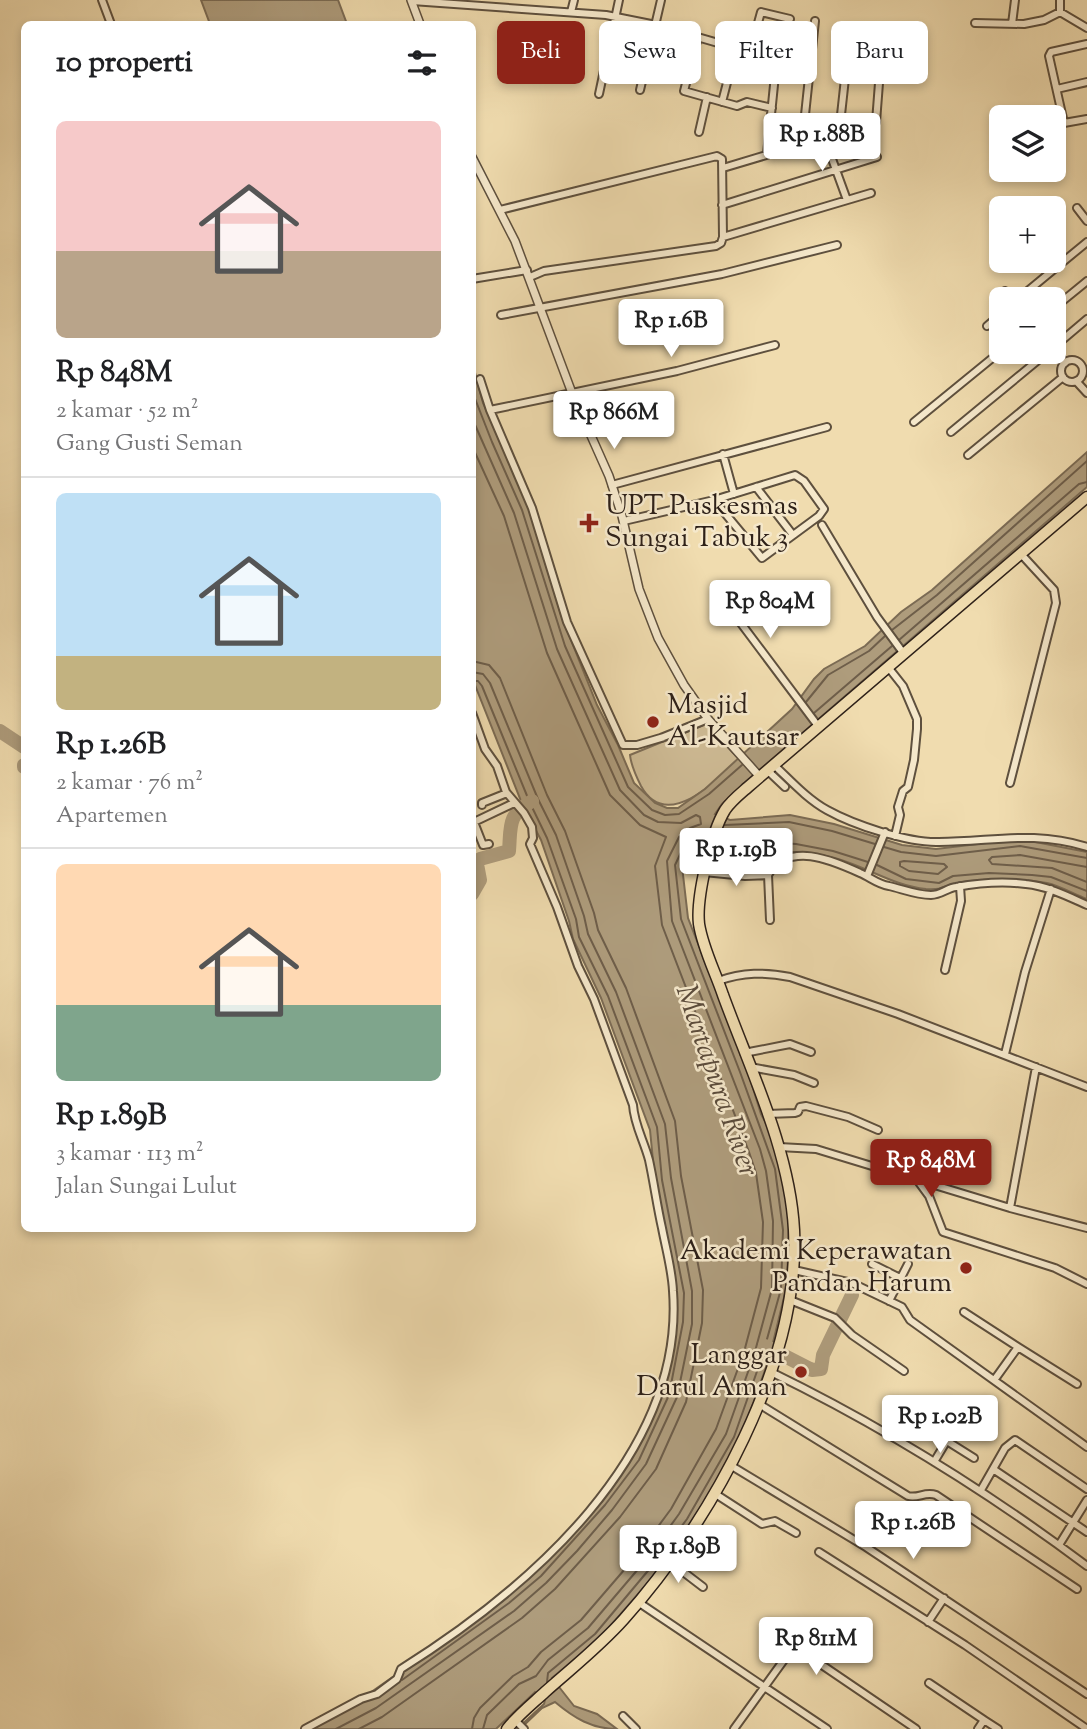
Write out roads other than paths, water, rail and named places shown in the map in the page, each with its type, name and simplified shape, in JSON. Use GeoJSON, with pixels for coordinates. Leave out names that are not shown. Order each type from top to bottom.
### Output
{"type":"FeatureCollection","features":[{"type":"Feature","properties":{"kind":"main road"},"geometry":{"type":"LineString","coordinates":[[507,1729],[520,1725],[532,1704],[611,1633],[669,1561],[714,1493],[760,1404],[779,1346],[790,1300],[794,1270],[791,1195],[779,1147],[699,928],[699,904],[704,872],[723,813],[817,725],[1087,497]]}},
{"type":"Feature","properties":{"kind":"street"},"geometry":{"type":"LineString","coordinates":[[102,0],[110,21]]}},
{"type":"Feature","properties":{"kind":"street"},"geometry":{"type":"LineString","coordinates":[[419,21],[412,0],[571,12],[636,21]]}},
{"type":"Feature","properties":{"kind":"street"},"geometry":{"type":"LineString","coordinates":[[571,12],[574,0]]}},
{"type":"Feature","properties":{"kind":"street"},"geometry":{"type":"LineString","coordinates":[[599,94],[619,0]]}},
{"type":"Feature","properties":{"kind":"street"},"geometry":{"type":"LineString","coordinates":[[657,21],[661,0]]}},
{"type":"Feature","properties":{"kind":"street"},"geometry":{"type":"LineString","coordinates":[[1012,24],[1015,0]]}},
{"type":"Feature","properties":{"kind":"street"},"geometry":{"type":"LineString","coordinates":[[1060,0],[1060,12]]}},
{"type":"Feature","properties":{"kind":"street"},"geometry":{"type":"LineString","coordinates":[[759,21],[761,12],[790,19]]}},
{"type":"Feature","properties":{"kind":"street"},"geometry":{"type":"LineString","coordinates":[[975,23],[1012,24],[1044,20],[1060,12]]}},
{"type":"Feature","properties":{"kind":"street"},"geometry":{"type":"LineString","coordinates":[[1060,12],[1087,28]]}},
{"type":"Feature","properties":{"kind":"street"},"geometry":{"type":"LineString","coordinates":[[1087,44],[1049,54],[1064,123],[1087,119]]}},
{"type":"Feature","properties":{"kind":"street"},"geometry":{"type":"LineString","coordinates":[[1057,89],[1087,82]]}},
{"type":"Feature","properties":{"kind":"street"},"geometry":{"type":"LineString","coordinates":[[640,90],[641,84]]}},
{"type":"Feature","properties":{"kind":"street"},"geometry":{"type":"LineString","coordinates":[[686,84],[684,91],[722,102],[737,106],[747,102],[772,108]]}},
{"type":"Feature","properties":{"kind":"street"},"geometry":{"type":"LineString","coordinates":[[722,102],[727,84]]}},
{"type":"Feature","properties":{"kind":"street"},"geometry":{"type":"LineString","coordinates":[[767,154],[774,84]]}},
{"type":"Feature","properties":{"kind":"street"},"geometry":{"type":"LineString","coordinates":[[802,143],[809,84]]}},
{"type":"Feature","properties":{"kind":"street"},"geometry":{"type":"LineString","coordinates":[[839,132],[844,84]]}},
{"type":"Feature","properties":{"kind":"street"},"geometry":{"type":"LineString","coordinates":[[723,168],[876,122],[879,84]]}},
{"type":"Feature","properties":{"kind":"street"},"geometry":{"type":"LineString","coordinates":[[699,132],[706,97]]}},
{"type":"Feature","properties":{"kind":"street"},"geometry":{"type":"LineString","coordinates":[[824,137],[847,200]]}},
{"type":"Feature","properties":{"kind":"street"},"geometry":{"type":"LineString","coordinates":[[476,279],[716,246],[721,243],[723,237],[722,159],[717,156],[500,210]]}},
{"type":"Feature","properties":{"kind":"street"},"geometry":{"type":"LineString","coordinates":[[722,205],[877,157]]}},
{"type":"Feature","properties":{"kind":"street"},"geometry":{"type":"LineString","coordinates":[[476,165],[528,273],[572,393],[612,485],[624,521],[639,589],[651,623],[684,685],[708,719],[739,752],[785,787]]}},
{"type":"Feature","properties":{"kind":"street"},"geometry":{"type":"LineString","coordinates":[[723,237],[871,193]]}},
{"type":"Feature","properties":{"kind":"street"},"geometry":{"type":"LineString","coordinates":[[1077,208],[1087,221]]}},
{"type":"Feature","properties":{"kind":"street"},"geometry":{"type":"LineString","coordinates":[[1033,287],[1087,242]]}},
{"type":"Feature","properties":{"kind":"street"},"geometry":{"type":"LineString","coordinates":[[500,315],[722,274],[838,245]]}},
{"type":"Feature","properties":{"kind":"street"},"geometry":{"type":"LineString","coordinates":[[1066,298],[1087,281]]}},
{"type":"Feature","properties":{"kind":"street"},"geometry":{"type":"LineString","coordinates":[[1066,337],[1087,319]]}},
{"type":"Feature","properties":{"kind":"street"},"geometry":{"type":"LineString","coordinates":[[490,410],[677,372],[775,345]]}},
{"type":"Feature","properties":{"kind":"street"},"geometry":{"type":"LineString","coordinates":[[1079,363],[1087,357]]}},
{"type":"Feature","properties":{"kind":"street"},"geometry":{"type":"LineString","coordinates":[[1066,362],[1071,360],[1079,363],[1083,371],[1079,379]]}},
{"type":"Feature","properties":{"kind":"street"},"geometry":{"type":"LineString","coordinates":[[914,422],[989,361]]}},
{"type":"Feature","properties":{"kind":"street"},"geometry":{"type":"LineString","coordinates":[[951,432],[1033,364]]}},
{"type":"Feature","properties":{"kind":"street"},"geometry":{"type":"LineString","coordinates":[[1064,364],[1061,371],[1063,377],[1068,381],[1079,379],[1087,384]]}},
{"type":"Feature","properties":{"kind":"street"},"geometry":{"type":"LineString","coordinates":[[968,455],[1063,377]]}},
{"type":"Feature","properties":{"kind":"street"},"geometry":{"type":"LineString","coordinates":[[480,379],[490,410],[532,508],[566,622],[623,745],[637,746],[664,737]]}},
{"type":"Feature","properties":{"kind":"street"},"geometry":{"type":"LineString","coordinates":[[1079,379],[1087,393]]}},
{"type":"Feature","properties":{"kind":"street"},"geometry":{"type":"LineString","coordinates":[[612,485],[827,427]]}},
{"type":"Feature","properties":{"kind":"street"},"geometry":{"type":"LineString","coordinates":[[723,454],[734,494]]}},
{"type":"Feature","properties":{"kind":"street"},"geometry":{"type":"LineString","coordinates":[[624,521],[713,500],[795,474],[824,509],[793,536],[760,558],[713,500]]}},
{"type":"Feature","properties":{"kind":"street"},"geometry":{"type":"LineString","coordinates":[[756,487],[793,536]]}},
{"type":"Feature","properties":{"kind":"street"},"geometry":{"type":"LineString","coordinates":[[822,525],[883,625],[903,652]]}},
{"type":"Feature","properties":{"kind":"street"},"geometry":{"type":"LineString","coordinates":[[1010,783],[1056,603],[1054,590],[1021,554]]}},
{"type":"Feature","properties":{"kind":"street"},"geometry":{"type":"LineString","coordinates":[[722,598],[817,725]]}},
{"type":"Feature","properties":{"kind":"street"},"geometry":{"type":"LineString","coordinates":[[888,667],[903,686],[917,719],[914,760],[908,787],[898,807],[900,816],[895,836]]}},
{"type":"Feature","properties":{"kind":"street"},"geometry":{"type":"LineString","coordinates":[[637,748],[708,719]]}},
{"type":"Feature","properties":{"kind":"street"},"geometry":{"type":"LineString","coordinates":[[305,1729],[361,1699],[377,1694],[393,1683],[401,1669],[504,1596],[566,1536],[605,1492],[629,1457],[661,1390],[675,1318],[673,1280],[649,1163],[629,1095],[594,999],[578,967],[557,907],[530,844],[533,838],[532,827],[507,793],[476,724]]}},
{"type":"Feature","properties":{"kind":"street"},"geometry":{"type":"LineString","coordinates":[[765,771],[824,809],[884,834],[936,843],[1021,836],[1061,839],[1087,847]]}},
{"type":"Feature","properties":{"kind":"street"},"geometry":{"type":"LineString","coordinates":[[482,805],[507,793]]}},
{"type":"Feature","properties":{"kind":"street"},"geometry":{"type":"LineString","coordinates":[[476,807],[490,803]]}},
{"type":"Feature","properties":{"kind":"street"},"geometry":{"type":"LineString","coordinates":[[476,821],[515,805]]}},
{"type":"Feature","properties":{"kind":"street"},"geometry":{"type":"LineString","coordinates":[[476,828],[483,845],[489,844]]}},
{"type":"Feature","properties":{"kind":"street"},"geometry":{"type":"LineString","coordinates":[[868,875],[884,834]]}},
{"type":"Feature","properties":{"kind":"street"},"geometry":{"type":"LineString","coordinates":[[704,872],[768,875],[782,860],[797,855],[820,858],[868,875],[871,880],[886,886],[931,895],[989,883],[1026,883],[1051,889],[1087,905]]}},
{"type":"Feature","properties":{"kind":"street"},"geometry":{"type":"LineString","coordinates":[[768,875],[770,920]]}},
{"type":"Feature","properties":{"kind":"street"},"geometry":{"type":"LineString","coordinates":[[944,970],[961,901],[960,887]]}},
{"type":"Feature","properties":{"kind":"street"},"geometry":{"type":"LineString","coordinates":[[1005,1054],[1025,972],[1051,889]]}},
{"type":"Feature","properties":{"kind":"street"},"geometry":{"type":"LineString","coordinates":[[718,981],[743,974],[790,977],[1005,1054],[1087,1087]]}},
{"type":"Feature","properties":{"kind":"street"},"geometry":{"type":"LineString","coordinates":[[744,1053],[790,1044],[811,1052]]}},
{"type":"Feature","properties":{"kind":"street"},"geometry":{"type":"LineString","coordinates":[[750,1067],[794,1075],[814,1083]]}},
{"type":"Feature","properties":{"kind":"street"},"geometry":{"type":"LineString","coordinates":[[1010,1208],[1036,1067]]}},
{"type":"Feature","properties":{"kind":"street"},"geometry":{"type":"LineString","coordinates":[[767,1114],[798,1112],[800,1107],[806,1106],[848,1117],[878,1130]]}},
{"type":"Feature","properties":{"kind":"street"},"geometry":{"type":"LineString","coordinates":[[779,1147],[816,1149],[1010,1208],[1087,1228]]}},
{"type":"Feature","properties":{"kind":"street"},"geometry":{"type":"LineString","coordinates":[[918,1181],[929,1196],[945,1233],[1055,1268],[1087,1284]]}},
{"type":"Feature","properties":{"kind":"street"},"geometry":{"type":"LineString","coordinates":[[872,1264],[901,1278]]}},
{"type":"Feature","properties":{"kind":"street"},"geometry":{"type":"LineString","coordinates":[[889,1301],[908,1264]]}},
{"type":"Feature","properties":{"kind":"street"},"geometry":{"type":"LineString","coordinates":[[794,1270],[838,1278],[902,1307],[911,1320],[1087,1447]]}},
{"type":"Feature","properties":{"kind":"street"},"geometry":{"type":"LineString","coordinates":[[790,1300],[835,1318],[852,1335],[904,1371]]}},
{"type":"Feature","properties":{"kind":"street"},"geometry":{"type":"LineString","coordinates":[[964,1312],[1077,1384]]}},
{"type":"Feature","properties":{"kind":"street"},"geometry":{"type":"LineString","coordinates":[[995,1379],[1018,1348]]}},
{"type":"Feature","properties":{"kind":"street"},"geometry":{"type":"LineString","coordinates":[[771,1372],[825,1398],[981,1490],[1087,1566]]}},
{"type":"Feature","properties":{"kind":"street"},"geometry":{"type":"LineString","coordinates":[[760,1404],[908,1496],[930,1493],[936,1495],[1077,1589]]}},
{"type":"Feature","properties":{"kind":"street"},"geometry":{"type":"LineString","coordinates":[[923,1426],[974,1458]]}},
{"type":"Feature","properties":{"kind":"street"},"geometry":{"type":"LineString","coordinates":[[981,1490],[1009,1444],[1016,1440],[1087,1489]]}},
{"type":"Feature","properties":{"kind":"street"},"geometry":{"type":"LineString","coordinates":[[934,1462],[946,1442]]}},
{"type":"Feature","properties":{"kind":"street"},"geometry":{"type":"LineString","coordinates":[[730,1465],[866,1547],[1087,1694]]}},
{"type":"Feature","properties":{"kind":"street"},"geometry":{"type":"LineString","coordinates":[[993,1469],[1087,1532]]}},
{"type":"Feature","properties":{"kind":"street"},"geometry":{"type":"LineString","coordinates":[[714,1493],[762,1524],[775,1521],[796,1533]]}},
{"type":"Feature","properties":{"kind":"street"},"geometry":{"type":"LineString","coordinates":[[1059,1545],[1087,1500]]}},
{"type":"Feature","properties":{"kind":"street"},"geometry":{"type":"LineString","coordinates":[[819,1552],[1087,1729]]}},
{"type":"Feature","properties":{"kind":"street"},"geometry":{"type":"LineString","coordinates":[[669,1561],[703,1587]]}},
{"type":"Feature","properties":{"kind":"street"},"geometry":{"type":"LineString","coordinates":[[928,1622],[944,1598]]}},
{"type":"Feature","properties":{"kind":"street"},"geometry":{"type":"LineString","coordinates":[[638,1602],[827,1729]]}},
{"type":"Feature","properties":{"kind":"street"},"geometry":{"type":"LineString","coordinates":[[765,1626],[916,1729]]}},
{"type":"Feature","properties":{"kind":"street"},"geometry":{"type":"LineString","coordinates":[[735,1729],[794,1646]]}},
{"type":"Feature","properties":{"kind":"street"},"geometry":{"type":"LineString","coordinates":[[929,1683],[998,1729]]}},
{"type":"Feature","properties":{"kind":"street"},"geometry":{"type":"LineString","coordinates":[[623,1716],[636,1729]]}},
{"type":"Feature","properties":{"kind":"street"},"geometry":{"type":"LineString","coordinates":[[978,1729],[984,1720]]}},
{"type":"Feature","properties":{"kind":"water"},"geometry":{"type":"Polygon","coordinates":[[[201,0],[338,0],[346,21],[209,21],[201,0]]]}},
{"type":"Feature","properties":{"kind":"water","name":"Martapura River"},"geometry":{"type":"Polygon","coordinates":[[[476,376],[483,403],[529,508],[561,615],[597,705],[634,783],[655,803],[667,808],[678,808],[705,789],[792,709],[824,669],[865,646],[1087,452],[1087,487],[770,761],[722,804],[715,814],[730,820],[790,815],[834,824],[902,845],[936,849],[1020,839],[1087,852],[1087,899],[1047,883],[1013,879],[979,880],[926,889],[902,884],[831,857],[699,841],[690,848],[682,866],[688,918],[747,1069],[761,1114],[770,1131],[785,1189],[789,1219],[787,1285],[769,1359],[740,1440],[693,1523],[658,1571],[599,1639],[552,1678],[574,1706],[597,1714],[617,1729],[584,1722],[555,1702],[542,1708],[517,1729],[544,1704],[545,1700],[535,1692],[496,1729],[302,1729],[367,1695],[505,1598],[536,1571],[600,1501],[632,1457],[662,1392],[676,1322],[677,1294],[655,1181],[650,1130],[601,998],[573,939],[541,840],[523,806],[476,688],[476,376]]]}},
{"type":"Feature","properties":{"kind":"waterway"},"geometry":{"type":"LineString","coordinates":[[0,731],[21,745]]}},
{"type":"Feature","properties":{"kind":"waterway"},"geometry":{"type":"LineString","coordinates":[[476,887],[480,880],[477,864],[480,859],[509,851],[514,816],[532,801]]}},
{"type":"Feature","properties":{"kind":"waterway"},"geometry":{"type":"LineString","coordinates":[[765,1346],[812,1370],[821,1369],[823,1355],[852,1295]]}},
{"type":"Feature","properties":{"kind":"place","name":"UPT Puskesmas Sungai Tabuk 3"},"geometry":{"type":"Point","coordinates":[589,523]}},
{"type":"Feature","properties":{"kind":"place","name":"Masjid Al-Kautsar"},"geometry":{"type":"Point","coordinates":[653,722]}},
{"type":"Feature","properties":{"kind":"place","name":"Akademi Keperawatan Pandan Harum"},"geometry":{"type":"Point","coordinates":[966,1268]}},
{"type":"Feature","properties":{"kind":"place","name":"Langgar Darul Aman"},"geometry":{"type":"Point","coordinates":[801,1372]}}]}
